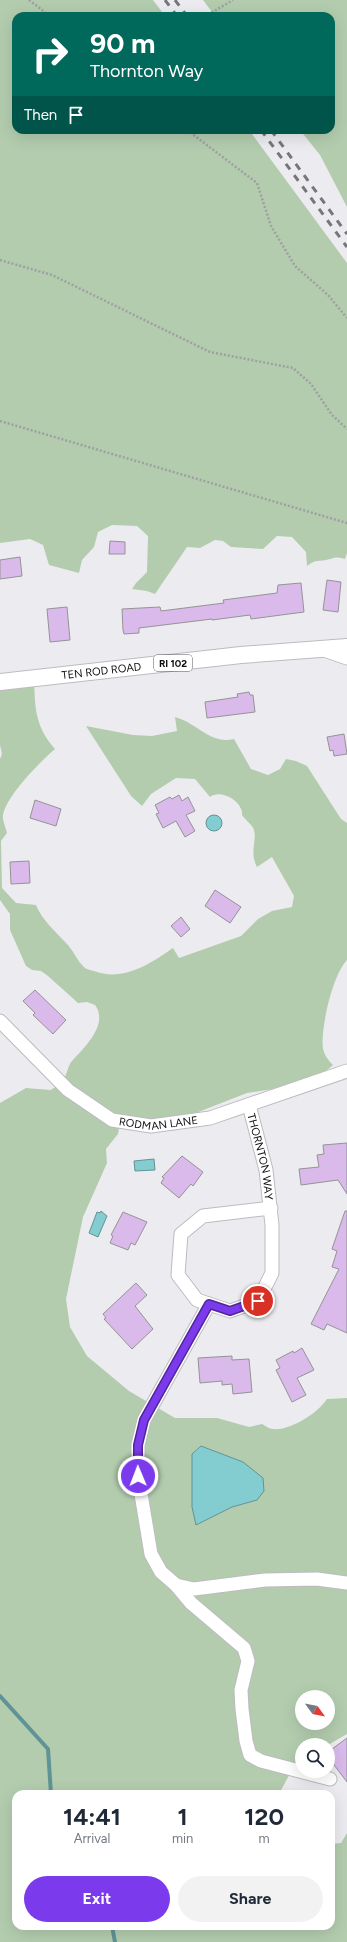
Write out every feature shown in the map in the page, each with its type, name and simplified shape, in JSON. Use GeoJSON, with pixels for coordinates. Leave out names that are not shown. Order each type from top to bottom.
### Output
{"type":"FeatureCollection","features":[{"type":"Feature","properties":{"kind":"main road","name":"TEN ROD ROAD"},"geometry":{"type":"LineString","coordinates":[[0,682],[241,655],[347,647]]}},
{"type":"Feature","properties":{"kind":"street"},"geometry":{"type":"LineString","coordinates":[[322,649],[347,658]]}},
{"type":"Feature","properties":{"kind":"street","name":"RODMAN LANE"},"geometry":{"type":"LineString","coordinates":[[0,1021],[68,1090],[112,1120],[151,1126],[210,1118],[347,1071]]}},
{"type":"Feature","properties":{"kind":"street","name":"THORNTON WAY"},"geometry":{"type":"LineString","coordinates":[[250,1105],[266,1170],[271,1208],[272,1273],[258,1301],[230,1311],[197,1300],[178,1275],[181,1234],[203,1216],[271,1208]]}},
{"type":"Feature","properties":{"kind":"street"},"geometry":{"type":"LineString","coordinates":[[209,1304],[144,1420],[138,1445],[138,1476],[151,1554],[160,1572],[176,1585],[191,1603],[244,1648],[248,1661],[241,1690],[246,1741],[250,1755],[261,1761],[330,1779]]}},
{"type":"Feature","properties":{"kind":"street"},"geometry":{"type":"LineString","coordinates":[[176,1585],[194,1589],[265,1580],[317,1579],[347,1583]]}},
{"type":"Feature","properties":{"kind":"path"},"geometry":{"type":"LineString","coordinates":[[29,0],[45,12]]}},
{"type":"Feature","properties":{"kind":"path"},"geometry":{"type":"LineString","coordinates":[[213,12],[233,0]]}},
{"type":"Feature","properties":{"kind":"path"},"geometry":{"type":"LineString","coordinates":[[192,134],[257,183],[271,226],[295,266],[328,295],[347,318]]}},
{"type":"Feature","properties":{"kind":"path"},"geometry":{"type":"LineString","coordinates":[[0,260],[52,275],[210,352],[293,368],[311,384],[332,416],[347,429]]}},
{"type":"Feature","properties":{"kind":"path"},"geometry":{"type":"LineString","coordinates":[[0,421],[347,522]]}},
{"type":"Feature","properties":{"kind":"green space"},"geometry":{"type":"Polygon","coordinates":[[[0,0],[153,0],[162,12],[12,12],[12,134],[252,134],[347,263],[347,553],[345,559],[335,558],[315,562],[307,566],[306,552],[292,537],[277,536],[263,549],[231,547],[223,541],[215,540],[200,548],[187,547],[155,594],[147,591],[132,589],[147,572],[148,536],[137,526],[112,525],[98,532],[94,547],[82,560],[79,573],[49,565],[43,545],[30,539],[0,543],[0,0]]]}},
{"type":"Feature","properties":{"kind":"green space"},"geometry":{"type":"Polygon","coordinates":[[[203,0],[347,0],[347,207],[320,155],[303,134],[335,134],[335,12],[212,12],[203,0]]]}},
{"type":"Feature","properties":{"kind":"green space"},"geometry":{"type":"Polygon","coordinates":[[[34,676],[35,697],[39,723],[43,732],[55,749],[25,779],[6,807],[3,817],[7,833],[1,841],[2,888],[16,903],[36,905],[46,921],[69,946],[84,967],[105,974],[126,973],[136,970],[173,948],[179,958],[241,936],[258,919],[272,911],[292,907],[294,896],[272,857],[257,867],[253,852],[255,839],[254,830],[242,815],[241,809],[236,802],[227,796],[218,794],[210,797],[195,779],[176,778],[151,794],[142,806],[131,796],[86,726],[133,735],[152,736],[177,731],[175,717],[218,739],[234,739],[251,769],[268,775],[280,769],[286,759],[296,761],[307,766],[341,819],[347,823],[347,960],[342,967],[332,989],[326,1016],[323,1040],[323,1049],[325,1054],[333,1065],[319,1075],[279,1088],[247,1093],[183,1118],[120,1122],[118,1134],[106,1149],[107,1163],[83,1217],[66,1299],[70,1327],[87,1356],[129,1391],[175,1418],[217,1418],[249,1427],[262,1424],[273,1429],[280,1429],[303,1420],[317,1410],[327,1399],[347,1398],[347,1734],[335,1741],[335,1738],[295,1738],[295,1764],[281,1790],[12,1790],[12,1930],[335,1930],[335,1844],[341,1843],[347,1833],[347,1942],[0,1942],[0,1103],[26,1088],[51,1090],[59,1084],[64,1078],[71,1063],[94,1035],[99,1020],[99,1012],[95,1005],[87,1002],[78,1003],[41,971],[32,970],[26,966],[10,930],[10,914],[0,900],[0,759],[2,754],[0,745],[0,679],[34,676]],[[201,1446],[196,1450],[196,1525],[232,1507],[257,1500],[243,1462],[201,1446]]]}},
{"type":"Feature","properties":{"kind":"water"},"geometry":{"type":"Polygon","coordinates":[[[214,815],[221,820],[222,823],[217,830],[214,831],[207,826],[206,823],[211,816],[214,815]]]}},
{"type":"Feature","properties":{"kind":"water"},"geometry":{"type":"Polygon","coordinates":[[[154,1159],[155,1170],[135,1171],[134,1161],[154,1159]]]}},
{"type":"Feature","properties":{"kind":"water"},"geometry":{"type":"Polygon","coordinates":[[[101,1211],[107,1216],[98,1237],[89,1233],[97,1212],[100,1213],[101,1211]]]}},
{"type":"Feature","properties":{"kind":"water"},"geometry":{"type":"Polygon","coordinates":[[[201,1446],[243,1462],[263,1478],[264,1491],[257,1500],[232,1507],[196,1525],[192,1507],[192,1454],[201,1446]]]}},
{"type":"Feature","properties":{"kind":"building"},"geometry":{"type":"Polygon","coordinates":[[[110,541],[125,542],[125,554],[109,554],[110,541]]]}},
{"type":"Feature","properties":{"kind":"building"},"geometry":{"type":"Polygon","coordinates":[[[20,557],[22,576],[0,579],[0,560],[20,557]]]}},
{"type":"Feature","properties":{"kind":"building"},"geometry":{"type":"Polygon","coordinates":[[[327,580],[341,582],[338,612],[323,610],[327,580]]]}},
{"type":"Feature","properties":{"kind":"building"},"geometry":{"type":"Polygon","coordinates":[[[301,583],[304,612],[251,619],[250,615],[212,619],[139,628],[139,633],[124,634],[122,609],[160,607],[161,611],[224,603],[223,600],[277,593],[278,585],[301,583]]]}},
{"type":"Feature","properties":{"kind":"building"},"geometry":{"type":"Polygon","coordinates":[[[67,607],[70,640],[50,642],[47,609],[67,607]]]}},
{"type":"Feature","properties":{"kind":"building"},"geometry":{"type":"Polygon","coordinates":[[[249,692],[250,695],[253,695],[255,712],[207,718],[205,702],[238,697],[237,694],[249,692]]]}},
{"type":"Feature","properties":{"kind":"building"},"geometry":{"type":"Polygon","coordinates":[[[344,734],[347,754],[334,756],[333,750],[330,751],[327,737],[344,734]]]}},
{"type":"Feature","properties":{"kind":"building"},"geometry":{"type":"Polygon","coordinates":[[[179,795],[182,801],[188,797],[195,811],[186,815],[195,831],[185,837],[176,821],[163,828],[156,814],[159,813],[155,805],[170,797],[172,799],[179,795]]]}},
{"type":"Feature","properties":{"kind":"building"},"geometry":{"type":"Polygon","coordinates":[[[35,800],[61,809],[56,826],[30,818],[35,800]]]}},
{"type":"Feature","properties":{"kind":"building"},"geometry":{"type":"Polygon","coordinates":[[[29,861],[30,883],[11,884],[10,862],[29,861]]]}},
{"type":"Feature","properties":{"kind":"building"},"geometry":{"type":"Polygon","coordinates":[[[215,890],[241,907],[230,923],[205,906],[215,890]]]}},
{"type":"Feature","properties":{"kind":"building"},"geometry":{"type":"Polygon","coordinates":[[[181,917],[190,929],[181,937],[171,926],[181,917]]]}},
{"type":"Feature","properties":{"kind":"building"},"geometry":{"type":"Polygon","coordinates":[[[35,990],[66,1020],[53,1034],[33,1015],[35,1013],[23,1001],[35,990]]]}},
{"type":"Feature","properties":{"kind":"building"},"geometry":{"type":"Polygon","coordinates":[[[347,1143],[347,1194],[338,1180],[301,1185],[299,1169],[319,1167],[317,1155],[324,1154],[323,1145],[347,1143]]]}},
{"type":"Feature","properties":{"kind":"building"},"geometry":{"type":"Polygon","coordinates":[[[182,1156],[203,1172],[193,1186],[191,1184],[179,1198],[161,1183],[164,1178],[162,1177],[182,1156]]]}},
{"type":"Feature","properties":{"kind":"building"},"geometry":{"type":"Polygon","coordinates":[[[345,1211],[347,1211],[347,1333],[327,1324],[324,1330],[311,1324],[339,1269],[332,1267],[337,1251],[332,1249],[345,1211]]]}},
{"type":"Feature","properties":{"kind":"building"},"geometry":{"type":"Polygon","coordinates":[[[123,1212],[147,1222],[135,1245],[131,1243],[128,1250],[110,1243],[113,1236],[111,1235],[123,1212]]]}},
{"type":"Feature","properties":{"kind":"building"},"geometry":{"type":"Polygon","coordinates":[[[136,1283],[147,1295],[135,1306],[153,1329],[132,1349],[104,1319],[106,1318],[103,1314],[136,1283]]]}},
{"type":"Feature","properties":{"kind":"building"},"geometry":{"type":"Polygon","coordinates":[[[302,1348],[314,1370],[297,1378],[306,1395],[292,1402],[276,1370],[280,1368],[276,1360],[302,1348]]]}},
{"type":"Feature","properties":{"kind":"building"},"geometry":{"type":"Polygon","coordinates":[[[232,1356],[232,1360],[249,1359],[252,1392],[233,1394],[232,1384],[222,1385],[222,1381],[200,1383],[198,1358],[232,1356]]]}},
{"type":"Feature","properties":{"kind":"building"},"geometry":{"type":"Polygon","coordinates":[[[347,1738],[347,1782],[335,1766],[335,1747],[347,1738]]]}},
{"type":"Feature","properties":{"kind":"waterway"},"geometry":{"type":"LineString","coordinates":[[0,1696],[48,1749],[51,1790]]}},
{"type":"Feature","properties":{"kind":"waterway"},"geometry":{"type":"LineString","coordinates":[[113,1930],[115,1942]]}},
{"type":"Feature","properties":{"kind":"railway"},"geometry":{"type":"LineString","coordinates":[[165,0],[174,12]]}},
{"type":"Feature","properties":{"kind":"railway"},"geometry":{"type":"LineString","coordinates":[[175,0],[184,12]]}},
{"type":"Feature","properties":{"kind":"railway"},"geometry":{"type":"LineString","coordinates":[[264,134],[347,247]]}},
{"type":"Feature","properties":{"kind":"railway"},"geometry":{"type":"LineString","coordinates":[[274,134],[347,234]]}},
{"type":"Feature","properties":{"kind":"route"},"geometry":{"type":"LineString","coordinates":[[138,1476],[138,1445],[144,1420],[209,1304],[230,1311],[258,1301]]}}]}
